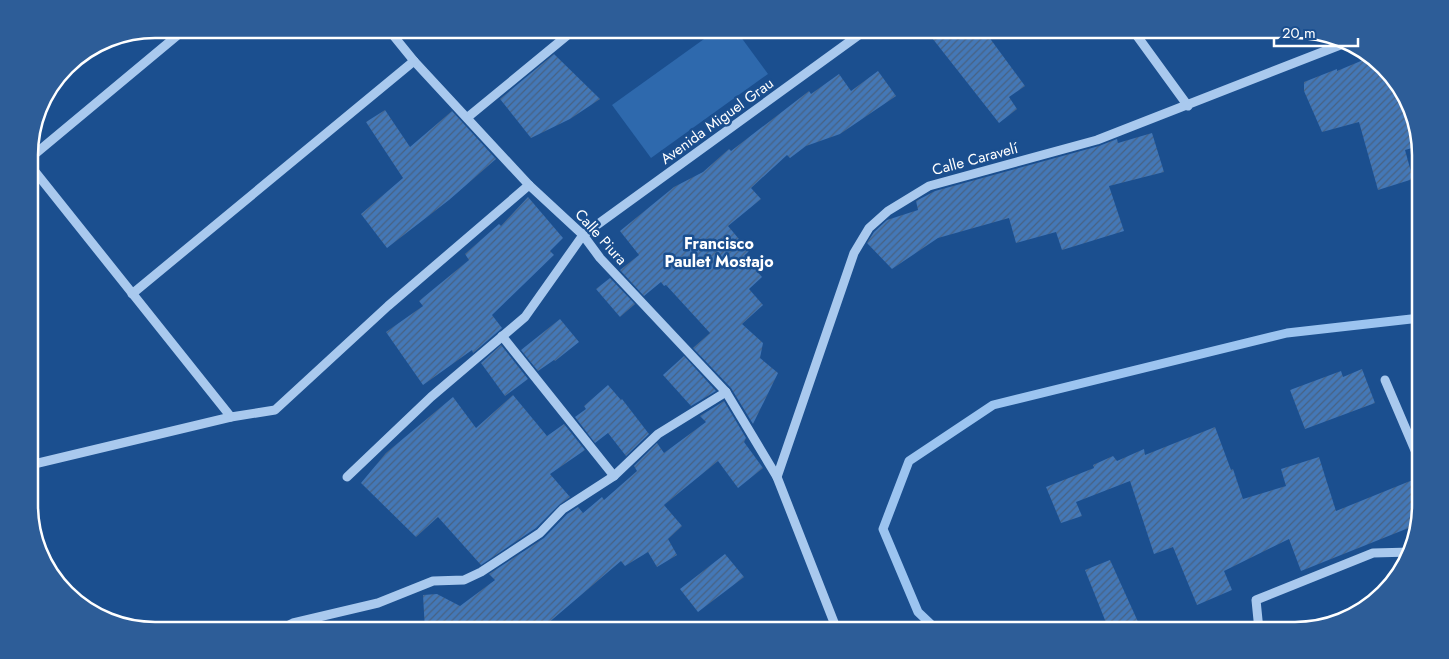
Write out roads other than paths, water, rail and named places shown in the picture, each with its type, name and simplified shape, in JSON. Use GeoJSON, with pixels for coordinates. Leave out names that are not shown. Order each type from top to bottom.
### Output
{"type":"FeatureCollection","features":[{"type":"Feature","properties":{"kind":"street"},"geometry":{"type":"LineString","coordinates":[[38,152],[174,38]]}},
{"type":"Feature","properties":{"kind":"street","name":"Calle Piura"},"geometry":{"type":"LineString","coordinates":[[395,38],[414,61],[468,116],[529,185],[583,235],[600,258],[726,392],[777,477],[834,621]]}},
{"type":"Feature","properties":{"kind":"street"},"geometry":{"type":"LineString","coordinates":[[468,116],[564,38]]}},
{"type":"Feature","properties":{"kind":"street","name":"Avenida Miguel Grau"},"geometry":{"type":"LineString","coordinates":[[347,477],[431,397],[525,317],[583,235],[855,38]]}},
{"type":"Feature","properties":{"kind":"street"},"geometry":{"type":"LineString","coordinates":[[1139,38],[1188,106]]}},
{"type":"Feature","properties":{"kind":"street","name":"Calle Caravelí"},"geometry":{"type":"LineString","coordinates":[[777,477],[854,253],[868,228],[888,211],[929,186],[1097,140],[1338,46]]}},
{"type":"Feature","properties":{"kind":"street"},"geometry":{"type":"LineString","coordinates":[[132,294],[414,61]]}},
{"type":"Feature","properties":{"kind":"street"},"geometry":{"type":"LineString","coordinates":[[38,175],[231,417]]}},
{"type":"Feature","properties":{"kind":"street"},"geometry":{"type":"LineString","coordinates":[[38,463],[231,417],[275,410],[388,306],[529,185]]}},
{"type":"Feature","properties":{"kind":"street"},"geometry":{"type":"LineString","coordinates":[[502,336],[614,476]]}},
{"type":"Feature","properties":{"kind":"street"},"geometry":{"type":"LineString","coordinates":[[1385,380],[1412,443]]}},
{"type":"Feature","properties":{"kind":"street"},"geometry":{"type":"LineString","coordinates":[[298,622],[378,603],[433,581],[464,580],[481,572],[540,533],[563,509],[614,476],[658,434],[726,392]]}},
{"type":"Feature","properties":{"kind":"street"},"geometry":{"type":"LineString","coordinates":[[1258,621],[1256,600],[1372,553],[1401,552]]}},
{"type":"Feature","properties":{"kind":"waterway"},"geometry":{"type":"LineString","coordinates":[[928,621],[918,612],[883,529],[909,461],[993,405],[1287,333],[1412,319]]}},
{"type":"Feature","properties":{"kind":"district","name":"Francisco Paulet Mostajo"},"geometry":{"type":"Point","coordinates":[719,252]}}]}
